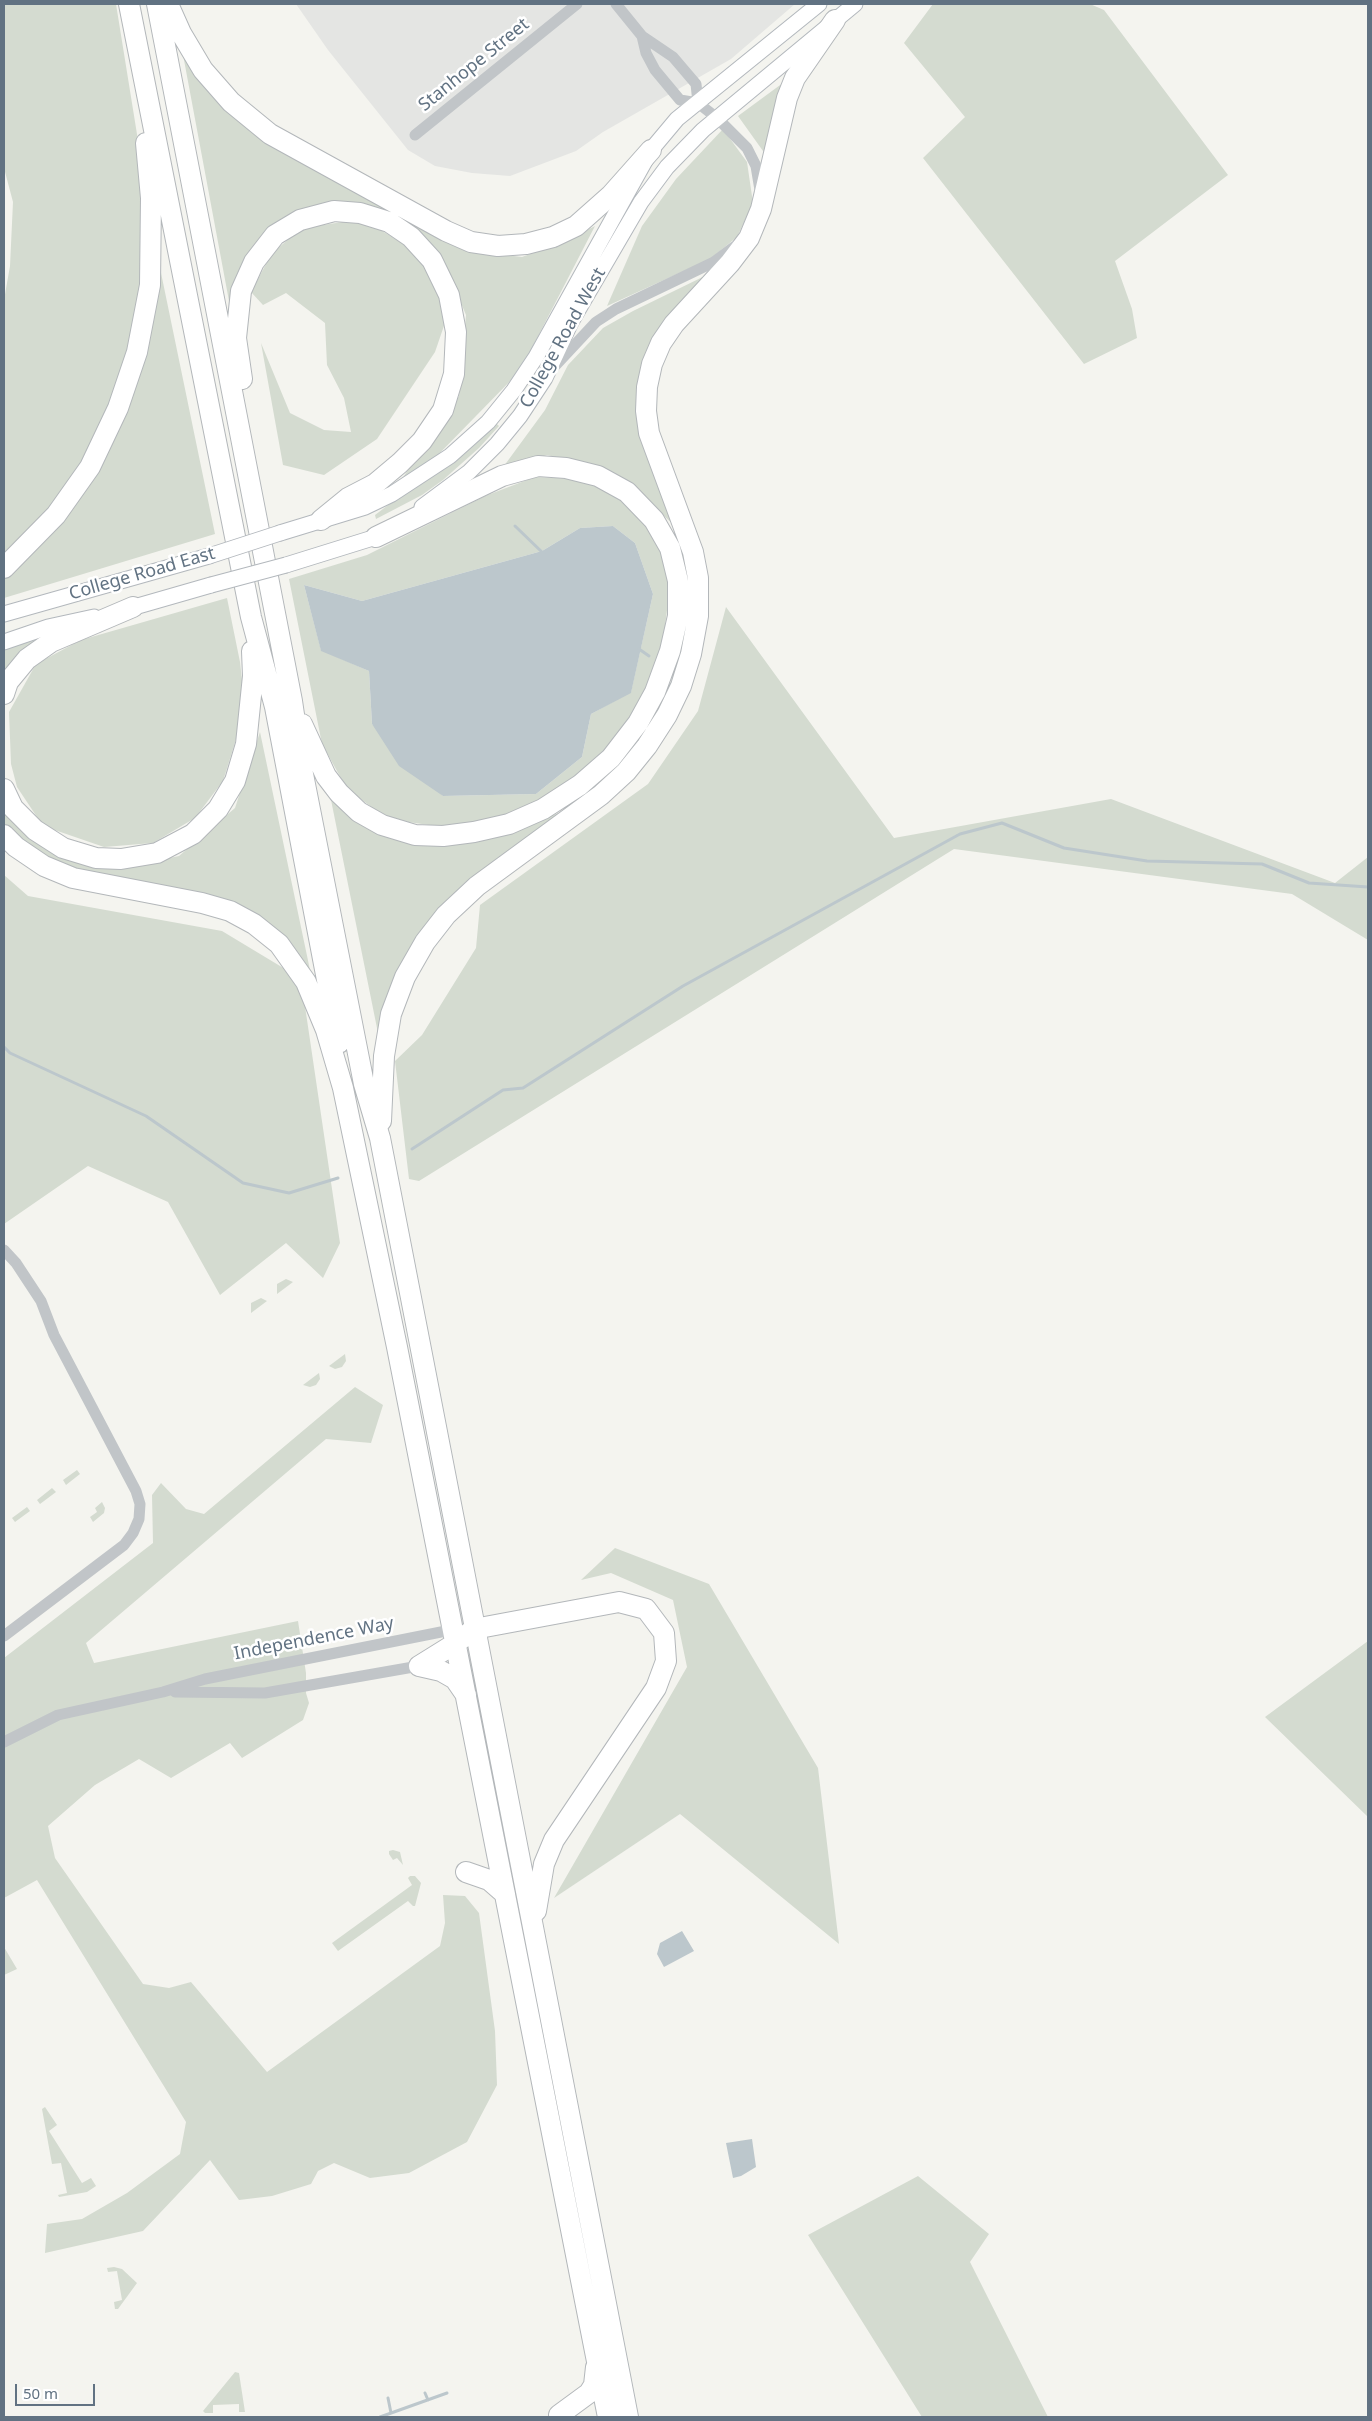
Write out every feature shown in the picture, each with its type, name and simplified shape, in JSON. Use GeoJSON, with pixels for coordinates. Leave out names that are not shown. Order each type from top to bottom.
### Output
{"type":"FeatureCollection","features":[{"type":"Feature","properties":{"kind":"highway"},"geometry":{"type":"LineString","coordinates":[[129,4],[252,616],[275,707],[338,1031],[343,1088]]}},
{"type":"Feature","properties":{"kind":"highway"},"geometry":{"type":"LineString","coordinates":[[157,4],[292,701],[302,769],[362,1074],[380,1138],[474,1629],[534,1923],[628,2417]]}},
{"type":"Feature","properties":{"kind":"highway"},"geometry":{"type":"LineString","coordinates":[[168,4],[181,33],[203,70],[231,102],[270,134],[446,231],[471,242],[498,246],[526,244],[553,237],[576,226],[610,195],[651,150]]}},
{"type":"Feature","properties":{"kind":"highway"},"geometry":{"type":"LineString","coordinates":[[380,1138],[384,1056],[391,1014],[405,977],[425,942],[446,915],[477,886],[601,795],[626,772],[647,746],[667,715],[680,686],[691,654],[698,616],[698,578],[693,552],[649,433],[646,411],[647,387],[652,364],[661,343],[674,324],[730,263],[749,238],[761,209],[787,98],[795,78],[835,20]]}},
{"type":"Feature","properties":{"kind":"highway"},"geometry":{"type":"LineString","coordinates":[[4,568],[56,515],[90,467],[118,408],[136,352],[150,286],[151,198],[139,54]]}},
{"type":"Feature","properties":{"kind":"highway"},"geometry":{"type":"LineString","coordinates":[[244,454],[243,386],[236,338],[241,291],[254,262],[276,236],[284,230],[300,220],[334,211],[360,213],[389,222],[411,237],[432,260],[449,295],[456,332],[454,374],[443,410],[422,441],[400,464],[375,484],[348,498],[321,520]]}},
{"type":"Feature","properties":{"kind":"highway"},"geometry":{"type":"LineString","coordinates":[[292,701],[326,776],[338,793],[359,812],[382,825],[415,835],[443,836],[474,832],[509,824],[543,809],[580,786],[611,758],[638,723],[655,692],[670,651],[678,616],[678,580],[670,548],[654,520],[627,492],[598,476],[566,468],[538,466],[502,476],[376,537]]}},
{"type":"Feature","properties":{"kind":"highway"},"geometry":{"type":"LineString","coordinates":[[4,694],[8,682],[27,659],[51,642],[133,608]]}},
{"type":"Feature","properties":{"kind":"highway"},"geometry":{"type":"LineString","coordinates":[[4,789],[14,808],[35,830],[63,848],[96,858],[121,859],[156,853],[193,834],[218,809],[235,781],[246,744],[253,676],[252,616]]}},
{"type":"Feature","properties":{"kind":"highway"},"geometry":{"type":"LineString","coordinates":[[4,835],[16,848],[44,866],[73,878],[202,903],[230,911],[254,924],[279,944],[306,982],[326,1030],[343,1088],[466,1695],[608,2417]]}},
{"type":"Feature","properties":{"kind":"highway"},"geometry":{"type":"LineString","coordinates":[[419,1666],[454,1636],[474,1629],[618,1602],[646,1609],[664,1633],[666,1661],[656,1688],[554,1840],[544,1864],[534,1923]]}},
{"type":"Feature","properties":{"kind":"highway"},"geometry":{"type":"LineString","coordinates":[[419,1666],[441,1671],[455,1679],[466,1695]]}},
{"type":"Feature","properties":{"kind":"highway"},"geometry":{"type":"LineString","coordinates":[[494,1838],[482,1859],[466,1872],[489,1880],[505,1894]]}},
{"type":"Feature","properties":{"kind":"highway"},"geometry":{"type":"LineString","coordinates":[[553,2416],[589,2393],[594,2384],[597,2363]]}},
{"type":"Feature","properties":{"kind":"highway"},"geometry":{"type":"LineString","coordinates":[[553,2416],[576,2414],[583,2417]]}},
{"type":"Feature","properties":{"kind":"street","name":"Stanhope Street"},"geometry":{"type":"LineString","coordinates":[[415,134],[577,4]]}},
{"type":"Feature","properties":{"kind":"street"},"geometry":{"type":"LineString","coordinates":[[616,4],[642,36],[673,57],[696,84],[698,103]]}},
{"type":"Feature","properties":{"kind":"street","name":"College Road West"},"geometry":{"type":"LineString","coordinates":[[280,533],[365,507],[398,490],[450,456],[488,422],[514,390],[536,357],[651,150],[677,119],[819,4]]}},
{"type":"Feature","properties":{"kind":"street","name":"College Road West"},"geometry":{"type":"LineString","coordinates":[[211,585],[286,565],[376,537],[436,498],[469,472],[497,444],[520,416],[545,378],[571,322],[641,202],[667,167],[717,118],[855,4]]}},
{"type":"Feature","properties":{"kind":"street"},"geometry":{"type":"LineString","coordinates":[[545,378],[596,322],[616,309],[714,262],[727,253],[746,233],[761,209],[760,185],[756,166],[747,148],[717,118],[698,103],[680,100],[655,70],[646,53],[642,36]]}},
{"type":"Feature","properties":{"kind":"street","name":"College Road East"},"geometry":{"type":"LineString","coordinates":[[4,614],[209,556],[280,533]]}},
{"type":"Feature","properties":{"kind":"street","name":"College Road East"},"geometry":{"type":"LineString","coordinates":[[4,642],[48,627],[133,608],[211,585]]}},
{"type":"Feature","properties":{"kind":"street"},"geometry":{"type":"LineString","coordinates":[[4,1250],[16,1263],[41,1300],[54,1335],[136,1491],[140,1504],[139,1519],[133,1533],[124,1545],[4,1636]]}},
{"type":"Feature","properties":{"kind":"street","name":"Independence Way"},"geometry":{"type":"LineString","coordinates":[[4,1742],[58,1715],[163,1692],[205,1679],[454,1636]]}},
{"type":"Feature","properties":{"kind":"street","name":"Independence Way"},"geometry":{"type":"LineString","coordinates":[[163,1692],[265,1693],[419,1666]]}},
{"type":"Feature","properties":{"kind":"shaded area"},"geometry":{"type":"Polygon","coordinates":[[[4,4],[116,4],[141,159],[145,249],[140,295],[124,371],[83,462],[29,538],[4,556],[4,300],[10,266],[13,202],[4,168],[4,4]]]}},
{"type":"Feature","properties":{"kind":"shaded area"},"geometry":{"type":"Polygon","coordinates":[[[296,4],[795,4],[731,59],[603,132],[576,151],[510,176],[472,173],[435,166],[408,150],[328,50],[296,4]]]}},
{"type":"Feature","properties":{"kind":"shaded area"},"geometry":{"type":"Polygon","coordinates":[[[933,4],[1090,4],[1104,10],[1228,175],[1115,261],[1132,309],[1137,338],[1084,364],[923,158],[965,117],[904,43],[933,4]]]}},
{"type":"Feature","properties":{"kind":"shaded area"},"geometry":{"type":"Polygon","coordinates":[[[181,44],[221,102],[467,250],[522,257],[570,239],[595,226],[520,371],[431,462],[399,483],[459,396],[466,315],[446,267],[356,205],[260,244],[229,301],[181,44]]]}},
{"type":"Feature","properties":{"kind":"shaded area"},"geometry":{"type":"Polygon","coordinates":[[[791,77],[768,158],[738,116],[791,77]]]}},
{"type":"Feature","properties":{"kind":"shaded area"},"geometry":{"type":"Polygon","coordinates":[[[723,129],[747,162],[753,203],[737,237],[710,259],[607,306],[642,226],[676,179],[723,129]]]}},
{"type":"Feature","properties":{"kind":"shaded area"},"geometry":{"type":"Polygon","coordinates":[[[363,219],[421,255],[447,317],[435,352],[377,439],[324,475],[283,465],[261,343],[290,413],[324,430],[351,432],[344,398],[327,365],[325,323],[286,293],[263,305],[251,292],[272,253],[302,228],[363,219]]]}},
{"type":"Feature","properties":{"kind":"shaded area"},"geometry":{"type":"Polygon","coordinates":[[[160,268],[215,534],[4,598],[4,575],[89,482],[142,357],[160,268]]]}},
{"type":"Feature","properties":{"kind":"shaded area"},"geometry":{"type":"Polygon","coordinates":[[[717,270],[639,387],[675,526],[608,470],[547,455],[501,470],[545,410],[568,365],[603,328],[633,311],[717,270]]]}},
{"type":"Feature","properties":{"kind":"shaded area"},"geometry":{"type":"Polygon","coordinates":[[[496,423],[499,426],[479,448],[443,480],[422,495],[376,519],[375,515],[496,423]]]}},
{"type":"Feature","properties":{"kind":"shaded area"},"geometry":{"type":"Polygon","coordinates":[[[535,477],[578,479],[609,488],[645,516],[672,569],[660,668],[610,754],[540,807],[449,828],[388,819],[347,789],[322,744],[289,579],[367,555],[485,496],[535,477]],[[613,526],[580,528],[542,551],[362,601],[304,585],[321,650],[369,671],[372,724],[443,796],[536,794],[582,757],[591,714],[631,692],[653,594],[635,543],[613,526]]]}},
{"type":"Feature","properties":{"kind":"shaded area"},"geometry":{"type":"Polygon","coordinates":[[[613,526],[635,543],[653,594],[631,693],[591,714],[582,757],[536,794],[443,796],[399,766],[372,724],[369,671],[321,651],[304,585],[362,601],[542,551],[580,528],[613,526]]]}},
{"type":"Feature","properties":{"kind":"shaded area"},"geometry":{"type":"Polygon","coordinates":[[[227,598],[240,662],[243,689],[241,723],[223,781],[195,818],[153,843],[104,847],[43,826],[17,787],[11,764],[9,712],[36,664],[81,640],[227,598]]]}},
{"type":"Feature","properties":{"kind":"shaded area"},"geometry":{"type":"Polygon","coordinates":[[[726,607],[894,838],[1111,799],[1335,883],[1368,857],[1368,940],[1292,894],[954,849],[419,1181],[409,1179],[395,1061],[422,1035],[476,948],[480,905],[648,784],[698,711],[726,607]]]}},
{"type":"Feature","properties":{"kind":"shaded area"},"geometry":{"type":"Polygon","coordinates":[[[38,640],[4,676],[4,650],[38,640]]]}},
{"type":"Feature","properties":{"kind":"shaded area"},"geometry":{"type":"Polygon","coordinates":[[[260,732],[310,970],[282,939],[48,860],[22,842],[4,823],[4,807],[16,823],[126,867],[179,856],[235,808],[260,732]]]}},
{"type":"Feature","properties":{"kind":"shaded area"},"geometry":{"type":"Polygon","coordinates":[[[328,785],[363,819],[499,835],[580,805],[452,901],[380,1043],[328,785]]]}},
{"type":"Feature","properties":{"kind":"shaded area"},"geometry":{"type":"Polygon","coordinates":[[[4,875],[28,896],[222,931],[285,969],[302,986],[340,1243],[323,1278],[286,1243],[220,1295],[168,1202],[88,1166],[4,1224],[4,875]]]}},
{"type":"Feature","properties":{"kind":"shaded area"},"geometry":{"type":"Polygon","coordinates":[[[286,1279],[293,1282],[277,1294],[277,1284],[286,1279]]]}},
{"type":"Feature","properties":{"kind":"shaded area"},"geometry":{"type":"Polygon","coordinates":[[[261,1298],[267,1301],[251,1313],[251,1303],[261,1298]]]}},
{"type":"Feature","properties":{"kind":"shaded area"},"geometry":{"type":"Polygon","coordinates":[[[345,1354],[346,1361],[342,1367],[335,1369],[329,1366],[345,1354]]]}},
{"type":"Feature","properties":{"kind":"shaded area"},"geometry":{"type":"Polygon","coordinates":[[[319,1373],[320,1379],[316,1385],[310,1387],[303,1385],[319,1373]]]}},
{"type":"Feature","properties":{"kind":"shaded area"},"geometry":{"type":"Polygon","coordinates":[[[355,1387],[383,1405],[371,1443],[326,1439],[86,1643],[94,1663],[298,1621],[306,1673],[306,1693],[309,1703],[303,1720],[242,1758],[230,1743],[171,1778],[139,1759],[95,1785],[48,1826],[55,1858],[143,1984],[169,1988],[191,1982],[267,2072],[440,1946],[445,1923],[443,1895],[465,1896],[479,1913],[495,2031],[497,2085],[467,2142],[409,2173],[370,2178],[334,2163],[318,2171],[311,2184],[272,2196],[239,2200],[210,2160],[143,2231],[45,2253],[47,2224],[82,2219],[127,2193],[180,2154],[186,2122],[37,1880],[4,1898],[4,1658],[153,1543],[152,1495],[161,1483],[186,1509],[204,1514],[355,1387]]]}},
{"type":"Feature","properties":{"kind":"shaded area"},"geometry":{"type":"Polygon","coordinates":[[[77,1470],[80,1474],[66,1485],[63,1480],[77,1470]]]}},
{"type":"Feature","properties":{"kind":"shaded area"},"geometry":{"type":"Polygon","coordinates":[[[52,1488],[56,1492],[40,1504],[37,1500],[52,1488]]]}},
{"type":"Feature","properties":{"kind":"shaded area"},"geometry":{"type":"Polygon","coordinates":[[[102,1502],[105,1508],[104,1513],[93,1522],[90,1517],[97,1512],[95,1508],[102,1502]]]}},
{"type":"Feature","properties":{"kind":"shaded area"},"geometry":{"type":"Polygon","coordinates":[[[27,1507],[30,1511],[15,1522],[12,1518],[27,1507]]]}},
{"type":"Feature","properties":{"kind":"shaded area"},"geometry":{"type":"Polygon","coordinates":[[[615,1548],[709,1584],[818,1768],[839,1944],[680,1814],[554,1898],[687,1667],[673,1600],[611,1573],[581,1580],[615,1548]]]}},
{"type":"Feature","properties":{"kind":"shaded area"},"geometry":{"type":"Polygon","coordinates":[[[1368,1641],[1368,1817],[1265,1717],[1368,1641]]]}},
{"type":"Feature","properties":{"kind":"shaded area"},"geometry":{"type":"Polygon","coordinates":[[[389,1851],[400,1852],[403,1865],[397,1858],[393,1860],[389,1854],[389,1851]]]}},
{"type":"Feature","properties":{"kind":"shaded area"},"geometry":{"type":"Polygon","coordinates":[[[415,1876],[421,1883],[415,1906],[408,1901],[338,1951],[332,1943],[412,1885],[408,1878],[415,1876]]]}},
{"type":"Feature","properties":{"kind":"shaded area"},"geometry":{"type":"Polygon","coordinates":[[[682,1931],[694,1951],[664,1967],[657,1954],[660,1943],[682,1931]]]}},
{"type":"Feature","properties":{"kind":"shaded area"},"geometry":{"type":"Polygon","coordinates":[[[4,1947],[17,1969],[4,1975],[4,1947]]]}},
{"type":"Feature","properties":{"kind":"shaded area"},"geometry":{"type":"Polygon","coordinates":[[[45,2107],[57,2125],[49,2131],[82,2183],[91,2178],[96,2186],[87,2192],[59,2197],[58,2195],[67,2193],[61,2163],[52,2164],[42,2109],[45,2107]]]}},
{"type":"Feature","properties":{"kind":"shaded area"},"geometry":{"type":"Polygon","coordinates":[[[752,2139],[756,2167],[741,2176],[733,2178],[726,2143],[752,2139]]]}},
{"type":"Feature","properties":{"kind":"shaded area"},"geometry":{"type":"Polygon","coordinates":[[[918,2176],[989,2234],[970,2262],[1048,2417],[922,2417],[808,2235],[918,2176]]]}},
{"type":"Feature","properties":{"kind":"shaded area"},"geometry":{"type":"Polygon","coordinates":[[[107,2268],[122,2269],[137,2283],[118,2309],[115,2309],[114,2302],[122,2300],[117,2271],[108,2272],[107,2268]]]}},
{"type":"Feature","properties":{"kind":"shaded area"},"geometry":{"type":"Polygon","coordinates":[[[235,2372],[239,2373],[245,2412],[239,2412],[239,2404],[213,2405],[213,2413],[205,2413],[203,2411],[235,2372]]]}},
{"type":"Feature","properties":{"kind":"waterway"},"geometry":{"type":"LineString","coordinates":[[515,526],[544,554]]}},
{"type":"Feature","properties":{"kind":"waterway"},"geometry":{"type":"LineString","coordinates":[[639,649],[649,656]]}},
{"type":"Feature","properties":{"kind":"waterway"},"geometry":{"type":"LineString","coordinates":[[412,1149],[503,1090],[523,1088],[683,986],[960,834],[1002,823],[1064,848],[1147,861],[1262,864],[1309,883],[1368,887]]}},
{"type":"Feature","properties":{"kind":"waterway"},"geometry":{"type":"LineString","coordinates":[[4,1047],[10,1053],[146,1116],[243,1183],[289,1193],[338,1178]]}},
{"type":"Feature","properties":{"kind":"waterway"},"geometry":{"type":"LineString","coordinates":[[425,2393],[428,2400]]}},
{"type":"Feature","properties":{"kind":"waterway"},"geometry":{"type":"LineString","coordinates":[[380,2417],[447,2393]]}},
{"type":"Feature","properties":{"kind":"waterway"},"geometry":{"type":"LineString","coordinates":[[388,2398],[391,2413]]}}]}
